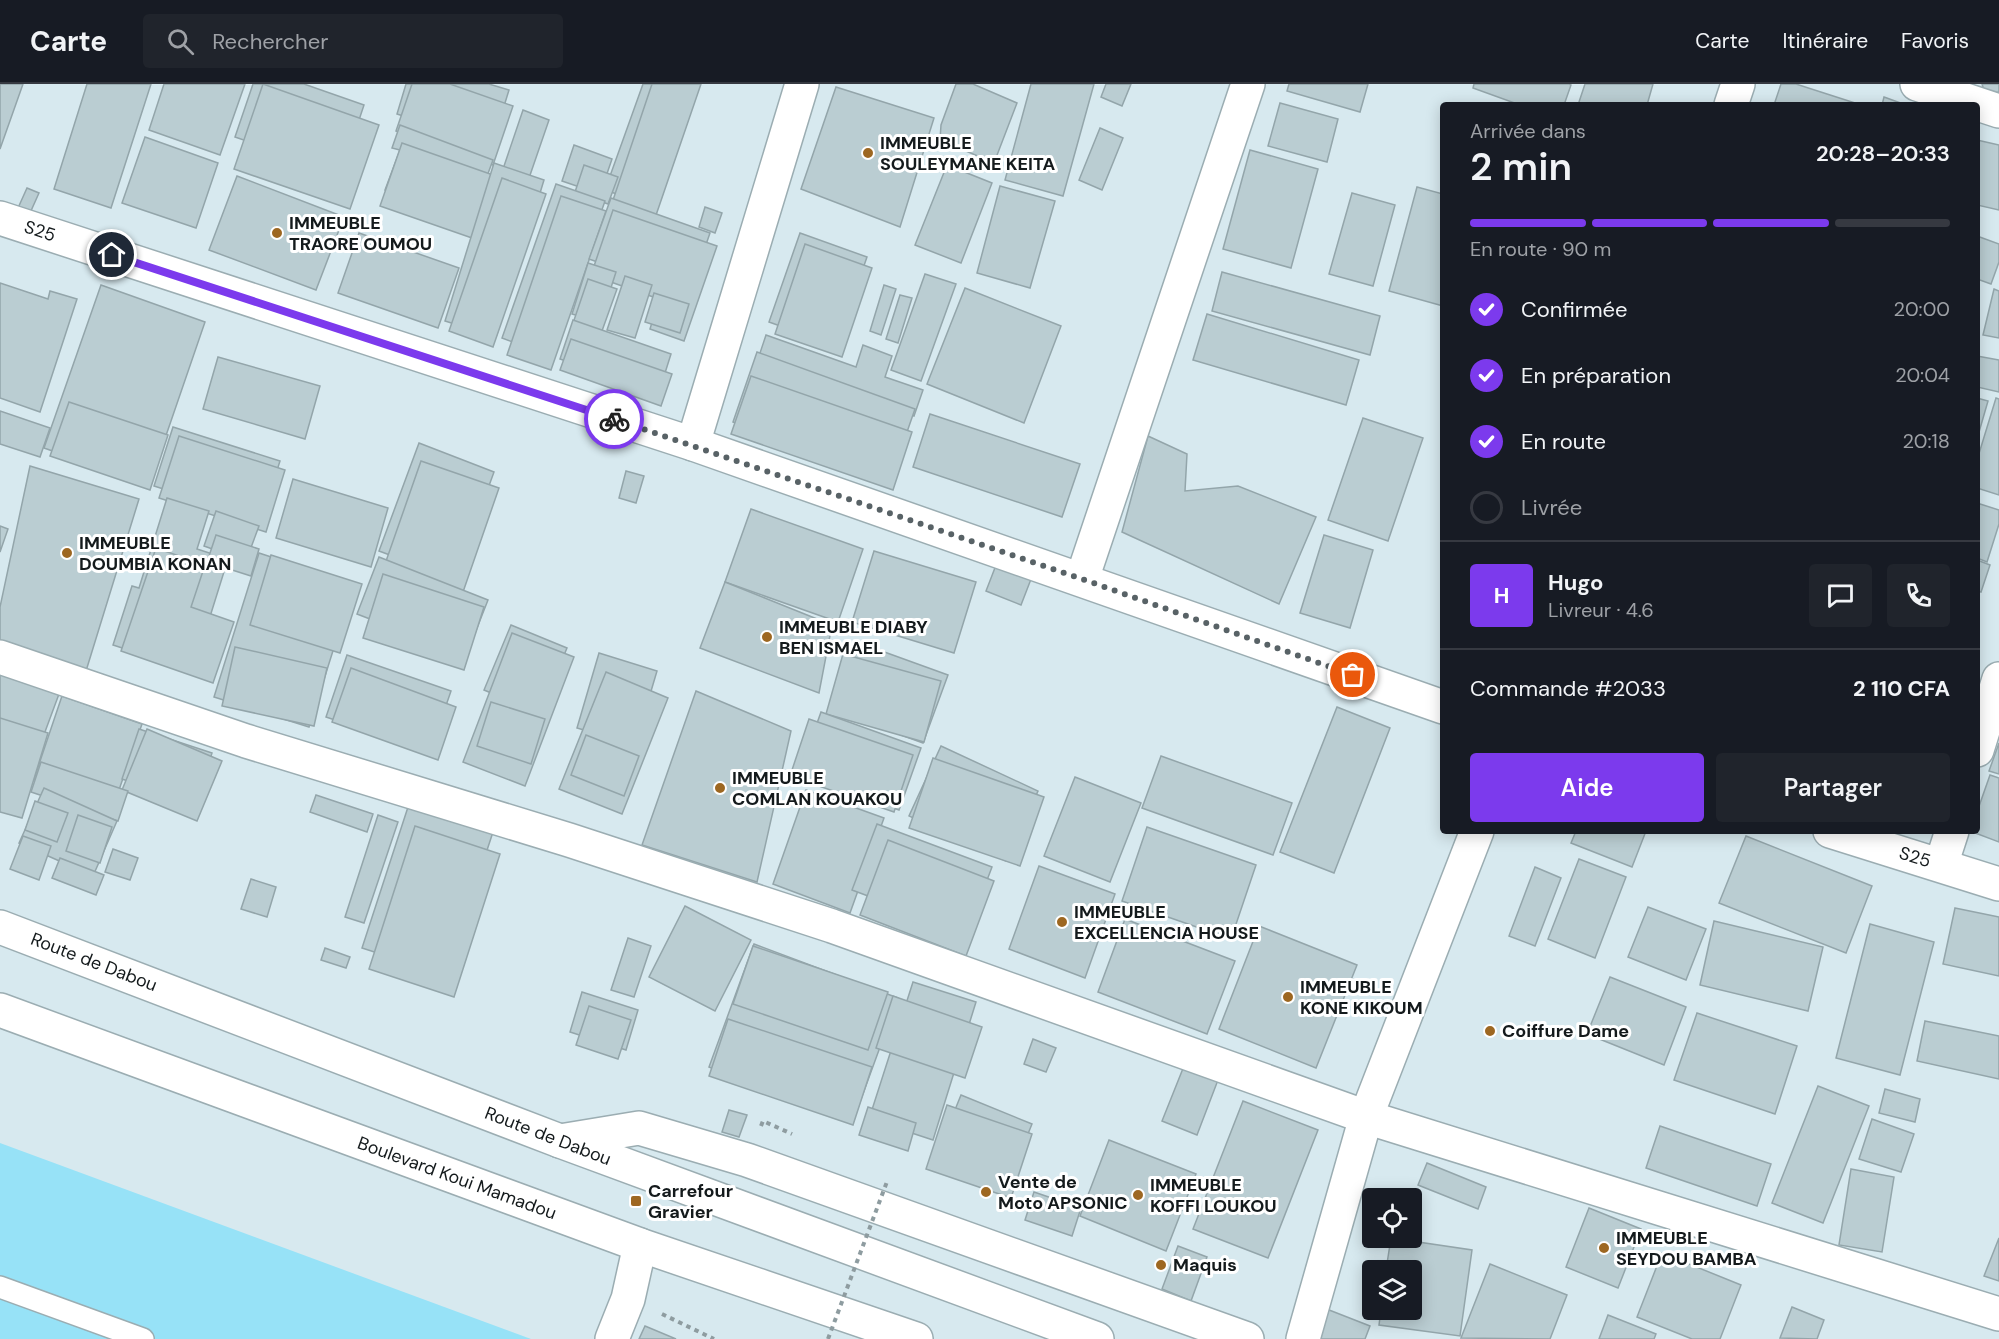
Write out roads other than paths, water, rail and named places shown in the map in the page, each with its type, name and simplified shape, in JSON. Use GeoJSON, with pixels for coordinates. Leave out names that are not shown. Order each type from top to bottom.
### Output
{"type":"FeatureCollection","features":[{"type":"Feature","properties":{"kind":"street"},"geometry":{"type":"LineString","coordinates":[[693,444],[802,84]]}},
{"type":"Feature","properties":{"kind":"street"},"geometry":{"type":"LineString","coordinates":[[1082,579],[1248,84]]}},
{"type":"Feature","properties":{"kind":"street"},"geometry":{"type":"LineString","coordinates":[[1732,102],[1738,84]]}},
{"type":"Feature","properties":{"kind":"street"},"geometry":{"type":"LineString","coordinates":[[1917,84],[1972,102]]}},
{"type":"Feature","properties":{"kind":"street"},"geometry":{"type":"LineString","coordinates":[[1980,105],[1999,111]]}},
{"type":"Feature","properties":{"kind":"street","name":"S25"},"geometry":{"type":"LineString","coordinates":[[0,219],[693,444],[1440,706]]}},
{"type":"Feature","properties":{"kind":"street"},"geometry":{"type":"LineString","coordinates":[[0,657],[246,741],[569,840],[832,926],[1366,1117],[1999,1314]]}},
{"type":"Feature","properties":{"kind":"street"},"geometry":{"type":"LineString","coordinates":[[1980,740],[1999,679]]}},
{"type":"Feature","properties":{"kind":"street"},"geometry":{"type":"LineString","coordinates":[[1303,1339],[1366,1117],[1476,834]]}},
{"type":"Feature","properties":{"kind":"street","name":"S25"},"geometry":{"type":"LineString","coordinates":[[1840,834],[1999,884]]}},
{"type":"Feature","properties":{"kind":"street"},"geometry":{"type":"LineString","coordinates":[[1941,866],[1951,834]]}},
{"type":"Feature","properties":{"kind":"street","name":"Route de Dabou"},"geometry":{"type":"LineString","coordinates":[[0,927],[560,1141],[1097,1339]]}},
{"type":"Feature","properties":{"kind":"street","name":"Boulevard Koui Mamadou"},"geometry":{"type":"LineString","coordinates":[[0,1010],[640,1245],[916,1339]]}},
{"type":"Feature","properties":{"kind":"street"},"geometry":{"type":"LineString","coordinates":[[560,1141],[639,1128],[747,1160],[1247,1339]]}},
{"type":"Feature","properties":{"kind":"street"},"geometry":{"type":"LineString","coordinates":[[612,1339],[628,1299],[640,1245]]}},
{"type":"Feature","properties":{"kind":"lane"},"geometry":{"type":"LineString","coordinates":[[0,1287],[143,1339]]}},
{"type":"Feature","properties":{"kind":"place","name":"IMMEUBLE SOULEYMANE KEITA"},"geometry":{"type":"Point","coordinates":[868,153]}},
{"type":"Feature","properties":{"kind":"place","name":"IMMEUBLE TRAORE OUMOU"},"geometry":{"type":"Point","coordinates":[277,233]}},
{"type":"Feature","properties":{"kind":"place","name":"IMMEUBLE DOUMBIA KONAN"},"geometry":{"type":"Point","coordinates":[67,553]}},
{"type":"Feature","properties":{"kind":"place","name":"IMMEUBLE DIABY BEN ISMAEL"},"geometry":{"type":"Point","coordinates":[767,637]}},
{"type":"Feature","properties":{"kind":"place","name":"IMMEUBLE COMLAN KOUAKOU"},"geometry":{"type":"Point","coordinates":[720,788]}},
{"type":"Feature","properties":{"kind":"place","name":"IMMEUBLE EXCELLENCIA HOUSE"},"geometry":{"type":"Point","coordinates":[1062,922]}},
{"type":"Feature","properties":{"kind":"place","name":"IMMEUBLE KONE KIKOUM"},"geometry":{"type":"Point","coordinates":[1288,997]}},
{"type":"Feature","properties":{"kind":"place","name":"Coiffure Dame"},"geometry":{"type":"Point","coordinates":[1490,1031]}},
{"type":"Feature","properties":{"kind":"place","name":"Vente de Moto APSONIC"},"geometry":{"type":"Point","coordinates":[986,1192]}},
{"type":"Feature","properties":{"kind":"place","name":"IMMEUBLE KOFFI LOUKOU"},"geometry":{"type":"Point","coordinates":[1138,1195]}},
{"type":"Feature","properties":{"kind":"place","name":"Carrefour Gravier"},"geometry":{"type":"Point","coordinates":[636,1201]}},
{"type":"Feature","properties":{"kind":"place","name":"IMMEUBLE SEYDOU BAMBA"},"geometry":{"type":"Point","coordinates":[1604,1248]}},
{"type":"Feature","properties":{"kind":"place","name":"Maquis"},"geometry":{"type":"Point","coordinates":[1161,1265]}}]}
